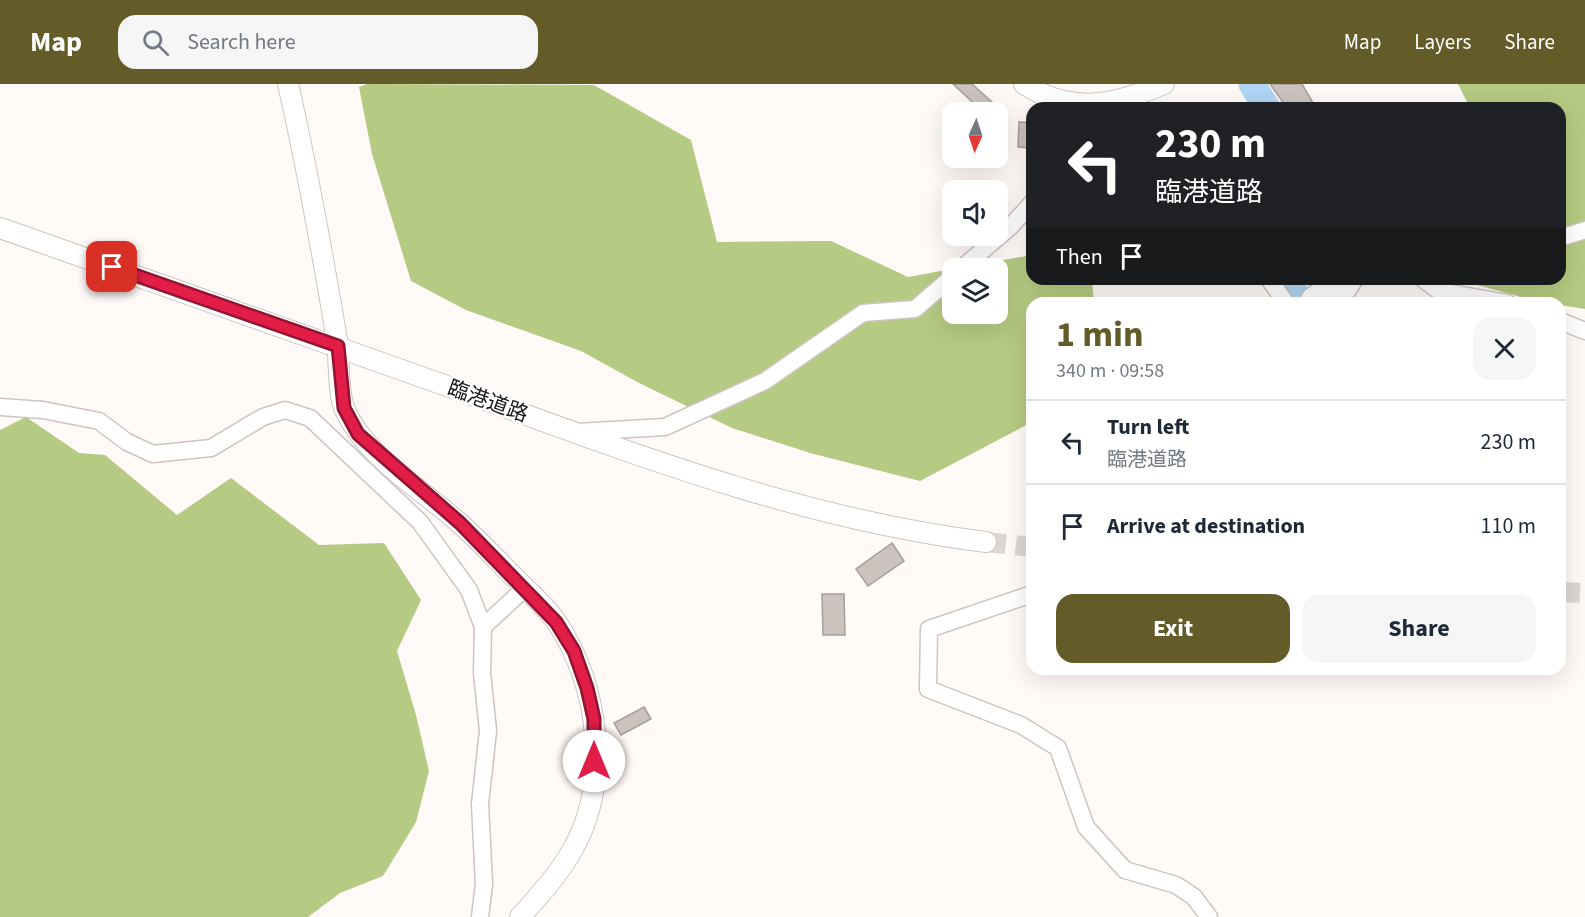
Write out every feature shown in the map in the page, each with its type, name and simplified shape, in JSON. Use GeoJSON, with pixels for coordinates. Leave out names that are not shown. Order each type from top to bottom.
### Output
{"type":"FeatureCollection","features":[{"type":"Feature","properties":{"kind":"street"},"geometry":{"type":"LineString","coordinates":[[288,84],[338,346],[344,408],[358,434],[460,523],[556,622],[574,651],[587,688],[594,719],[594,782],[574,847],[547,887],[520,917]]}},
{"type":"Feature","properties":{"kind":"street"},"geometry":{"type":"LineString","coordinates":[[1024,84],[1062,102]]}},
{"type":"Feature","properties":{"kind":"street"},"geometry":{"type":"LineString","coordinates":[[1111,102],[1127,100],[1164,84]]}},
{"type":"Feature","properties":{"kind":"street"},"geometry":{"type":"LineString","coordinates":[[974,258],[1010,227],[1026,210]]}},
{"type":"Feature","properties":{"kind":"street","name":"臨港道路"},"geometry":{"type":"LineString","coordinates":[[0,228],[338,346],[573,432],[753,493],[855,521],[986,542]]}},
{"type":"Feature","properties":{"kind":"street"},"geometry":{"type":"LineString","coordinates":[[1566,236],[1585,230]]}},
{"type":"Feature","properties":{"kind":"street"},"geometry":{"type":"LineString","coordinates":[[1310,297],[1327,285]]}},
{"type":"Feature","properties":{"kind":"street"},"geometry":{"type":"LineString","coordinates":[[1328,297],[1347,290],[1351,285]]}},
{"type":"Feature","properties":{"kind":"street"},"geometry":{"type":"LineString","coordinates":[[573,432],[665,427],[765,381],[863,313],[915,309],[942,286]]}},
{"type":"Feature","properties":{"kind":"street"},"geometry":{"type":"LineString","coordinates":[[1566,323],[1585,331]]}},
{"type":"Feature","properties":{"kind":"street"},"geometry":{"type":"LineString","coordinates":[[0,407],[43,410],[99,421],[128,442],[153,454],[211,448],[263,417],[285,410],[310,418],[420,522],[469,590],[483,627],[482,673],[488,731],[480,804],[484,884],[480,917]]}},
{"type":"Feature","properties":{"kind":"street"},"geometry":{"type":"LineString","coordinates":[[483,627],[525,588]]}},
{"type":"Feature","properties":{"kind":"street"},"geometry":{"type":"LineString","coordinates":[[1026,596],[929,629],[928,689],[1021,725],[1058,748],[1086,827],[1125,870],[1176,885],[1194,897],[1209,917]]}},
{"type":"Feature","properties":{"kind":"green space"},"geometry":{"type":"Polygon","coordinates":[[[367,84],[594,85],[691,140],[717,242],[831,241],[908,277],[942,271],[942,324],[1008,324],[1008,259],[1026,256],[1026,285],[1092,285],[1094,297],[1026,297],[1026,425],[920,481],[810,453],[732,428],[639,383],[581,351],[466,310],[411,281],[372,154],[359,87],[367,84]]]}},
{"type":"Feature","properties":{"kind":"green space"},"geometry":{"type":"Polygon","coordinates":[[[1458,84],[1585,84],[1585,309],[1566,306],[1566,297],[1522,297],[1477,285],[1566,285],[1566,102],[1467,102],[1458,84]]]}},
{"type":"Feature","properties":{"kind":"green space"},"geometry":{"type":"Polygon","coordinates":[[[26,417],[79,453],[105,455],[177,515],[231,478],[319,545],[384,543],[421,600],[397,651],[416,715],[429,771],[416,822],[383,876],[340,893],[308,917],[0,917],[0,430],[26,417]]]}},
{"type":"Feature","properties":{"kind":"building"},"geometry":{"type":"Polygon","coordinates":[[[953,84],[972,84],[992,102],[972,102],[953,84]]]}},
{"type":"Feature","properties":{"kind":"building"},"geometry":{"type":"Polygon","coordinates":[[[1270,84],[1302,84],[1312,102],[1283,102],[1270,84]]]}},
{"type":"Feature","properties":{"kind":"building"},"geometry":{"type":"Polygon","coordinates":[[[1019,122],[1026,123],[1026,148],[1018,147],[1019,122]]]}},
{"type":"Feature","properties":{"kind":"building"},"geometry":{"type":"Polygon","coordinates":[[[892,543],[904,561],[868,586],[856,569],[892,543]]]}},
{"type":"Feature","properties":{"kind":"building"},"geometry":{"type":"Polygon","coordinates":[[[822,594],[844,594],[845,635],[823,635],[822,594]]]}},
{"type":"Feature","properties":{"kind":"building"},"geometry":{"type":"Polygon","coordinates":[[[644,707],[651,719],[621,735],[614,723],[644,707]]]}},
{"type":"Feature","properties":{"kind":"waterway"},"geometry":{"type":"LineString","coordinates":[[1252,84],[1263,102]]}},
{"type":"Feature","properties":{"kind":"tunnel"},"geometry":{"type":"LineString","coordinates":[[986,542],[1026,546]]}},
{"type":"Feature","properties":{"kind":"tunnel"},"geometry":{"type":"LineString","coordinates":[[1566,592],[1585,593]]}},
{"type":"Feature","properties":{"kind":"route"},"geometry":{"type":"LineString","coordinates":[[112,267],[338,346],[344,408],[358,434],[460,523],[525,588],[556,622],[574,651],[587,688],[594,719],[594,761]]}}]}
